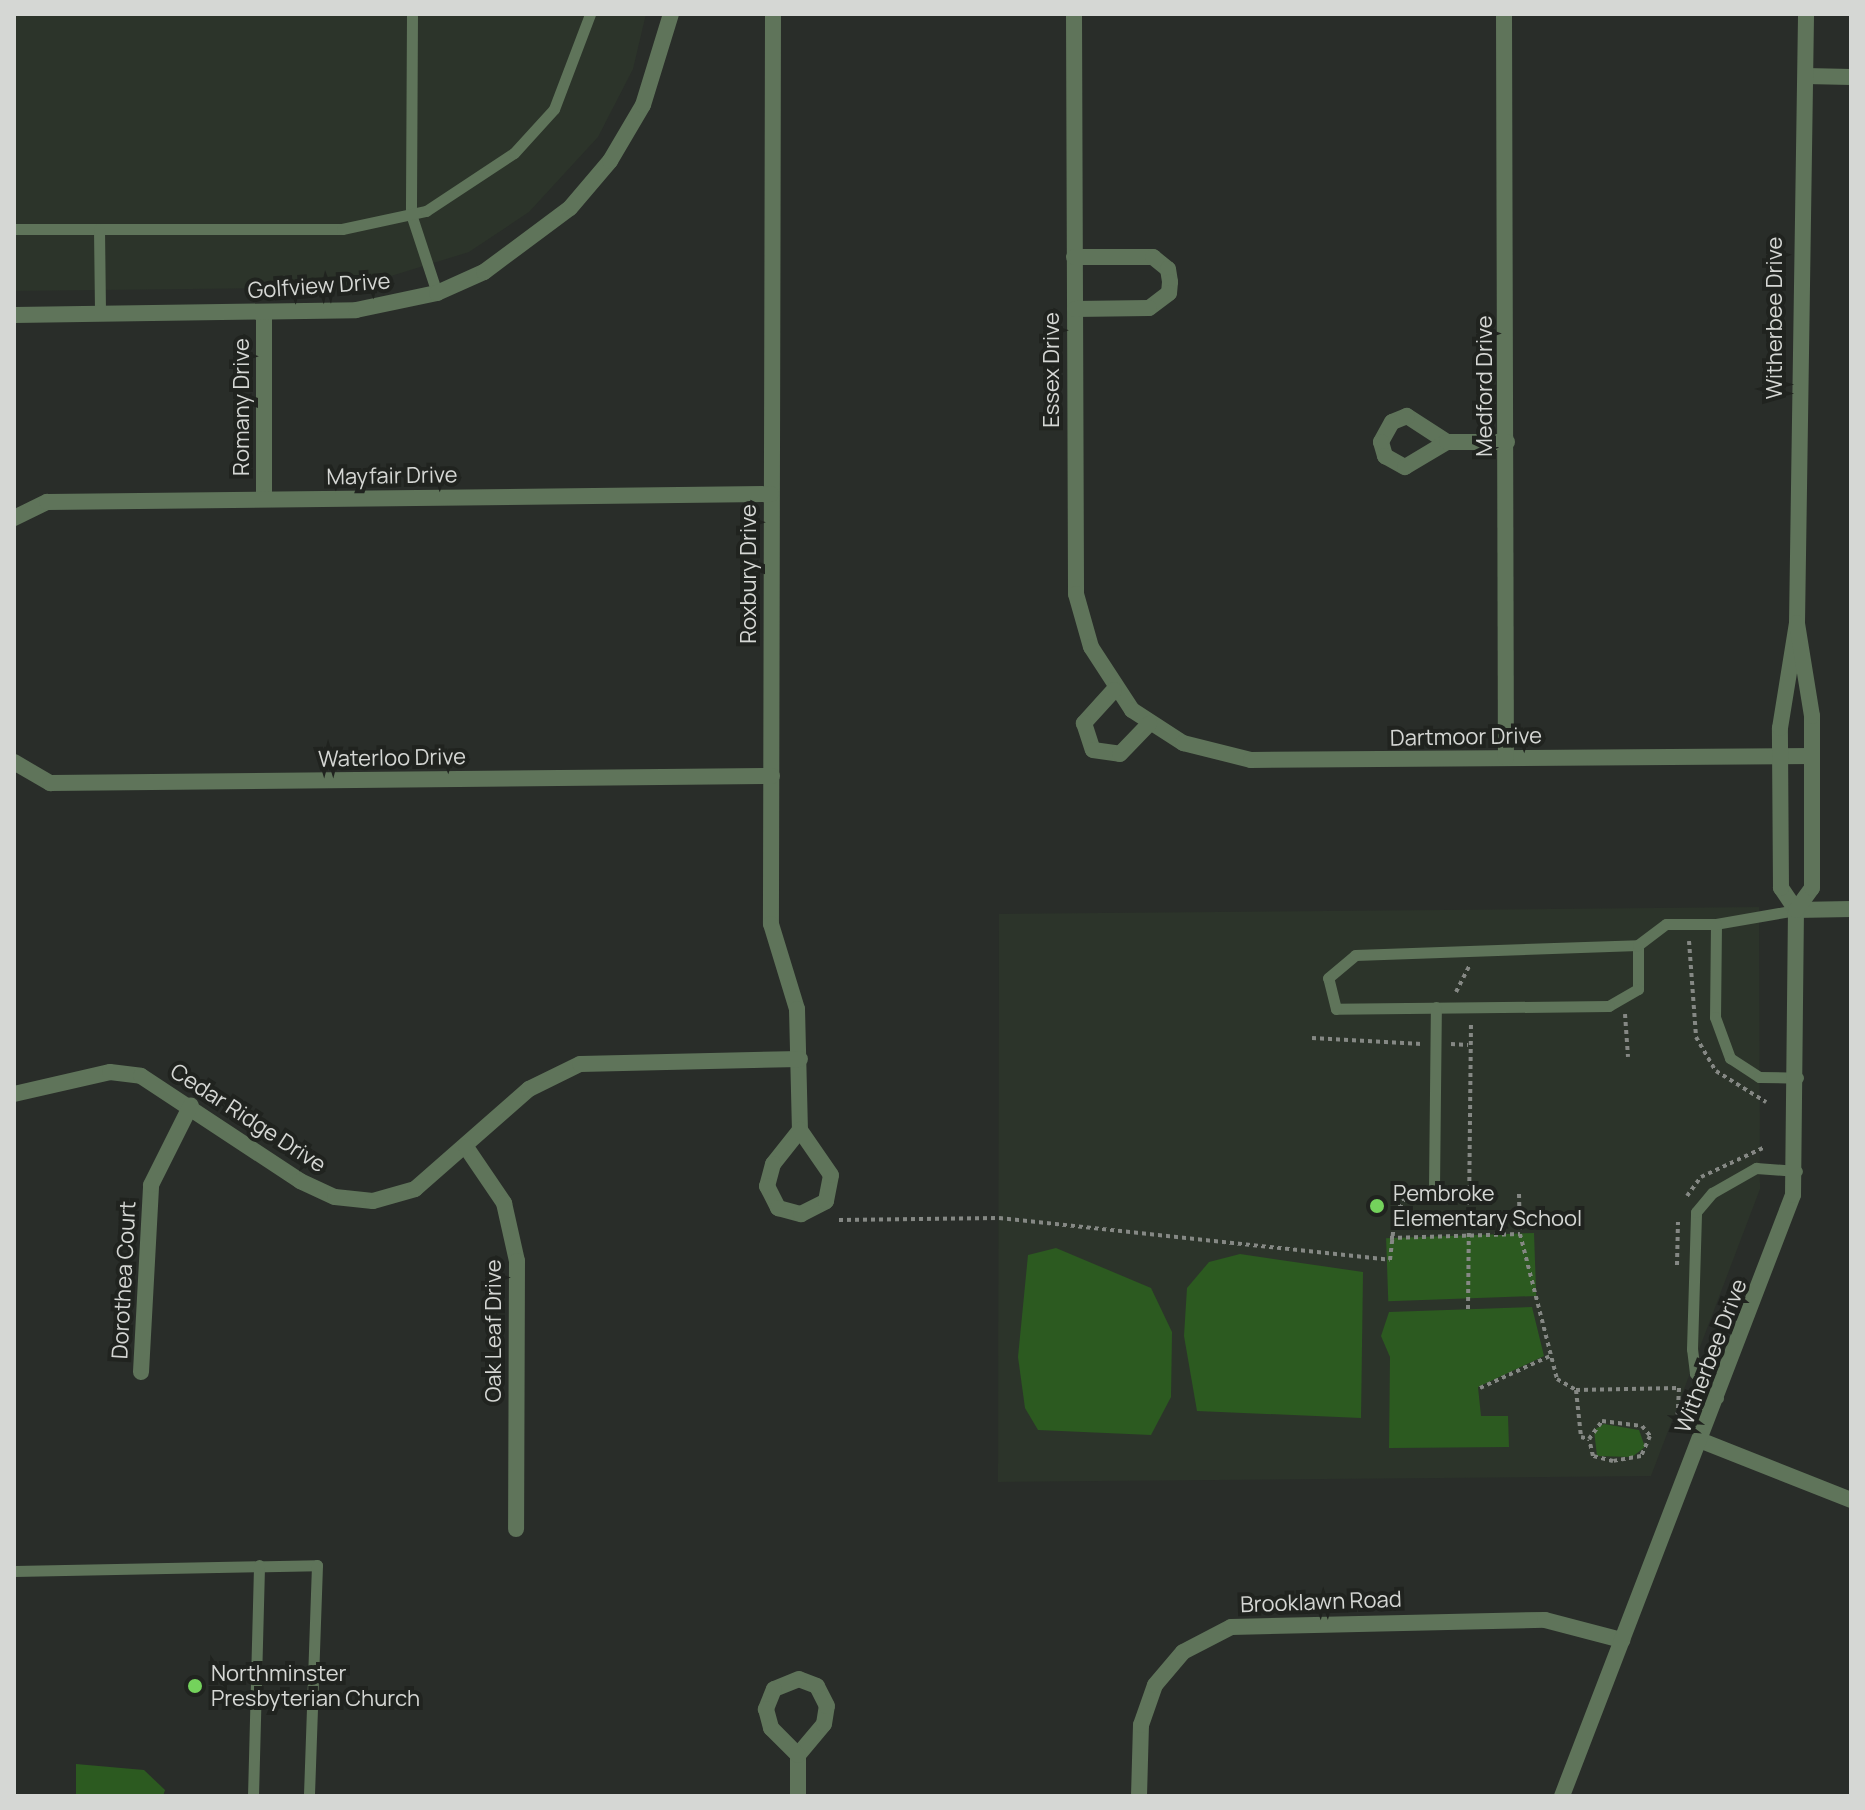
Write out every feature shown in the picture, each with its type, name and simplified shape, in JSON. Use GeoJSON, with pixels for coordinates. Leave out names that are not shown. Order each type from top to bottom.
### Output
{"type":"FeatureCollection","features":[{"type":"Feature","properties":{"kind":"street","name":"Golfview Drive"},"geometry":{"type":"LineString","coordinates":[[14,315],[264,314],[356,310],[437,293],[514,254],[592,184],[643,105],[671,14]]}},
{"type":"Feature","properties":{"kind":"street","name":"Roxbury Drive"},"geometry":{"type":"LineString","coordinates":[[773,14],[771,924],[797,1009],[800,1130]]}},
{"type":"Feature","properties":{"kind":"street","name":"Essex Drive"},"geometry":{"type":"LineString","coordinates":[[1074,14],[1076,594],[1114,690],[1132,710]]}},
{"type":"Feature","properties":{"kind":"street","name":"Medford Drive"},"geometry":{"type":"LineString","coordinates":[[1504,14],[1506,758]]}},
{"type":"Feature","properties":{"kind":"street","name":"Witherbee Drive"},"geometry":{"type":"LineString","coordinates":[[1796,910],[1812,888],[1812,756],[1797,623],[1797,214],[1806,76],[1806,14]]}},
{"type":"Feature","properties":{"kind":"street"},"geometry":{"type":"LineString","coordinates":[[1806,76],[1851,77]]}},
{"type":"Feature","properties":{"kind":"street"},"geometry":{"type":"LineString","coordinates":[[1074,257],[1153,257],[1168,269],[1170,282],[1169,293],[1149,308],[1075,309]]}},
{"type":"Feature","properties":{"kind":"street","name":"Romany Drive"},"geometry":{"type":"LineString","coordinates":[[264,314],[264,499]]}},
{"type":"Feature","properties":{"kind":"street"},"geometry":{"type":"LineString","coordinates":[[1447,442],[1507,442]]}},
{"type":"Feature","properties":{"kind":"street","name":"Mayfair Drive"},"geometry":{"type":"LineString","coordinates":[[15,516],[47,502],[771,494]]}},
{"type":"Feature","properties":{"kind":"street","name":"Witherbee Drive"},"geometry":{"type":"LineString","coordinates":[[1562,1796],[1782,1233],[1797,1171],[1796,910],[1781,888],[1780,756],[1797,623]]}},
{"type":"Feature","properties":{"kind":"street"},"geometry":{"type":"LineString","coordinates":[[1114,690],[1084,723],[1093,750],[1120,754],[1149,724]]}},
{"type":"Feature","properties":{"kind":"street","name":"Dartmoor Drive"},"geometry":{"type":"LineString","coordinates":[[1132,710],[1149,724],[1235,759],[1812,756]]}},
{"type":"Feature","properties":{"kind":"street","name":"Waterloo Drive"},"geometry":{"type":"LineString","coordinates":[[16,764],[50,783],[772,776]]}},
{"type":"Feature","properties":{"kind":"street"},"geometry":{"type":"LineString","coordinates":[[1796,910],[1851,909]]}},
{"type":"Feature","properties":{"kind":"street","name":"Cedar Ridge Drive"},"geometry":{"type":"LineString","coordinates":[[14,1094],[110,1072],[141,1076],[191,1105],[300,1181],[356,1201],[415,1189],[529,1089],[580,1064],[800,1059]]}},
{"type":"Feature","properties":{"kind":"street","name":"Dorothea Court"},"geometry":{"type":"LineString","coordinates":[[141,1372],[151,1185],[191,1105]]}},
{"type":"Feature","properties":{"kind":"street"},"geometry":{"type":"LineString","coordinates":[[800,1130],[826,1165],[831,1189],[815,1210],[789,1214],[772,1201],[767,1186],[773,1164],[800,1130]]}},
{"type":"Feature","properties":{"kind":"street","name":"Oak Leaf Drive"},"geometry":{"type":"LineString","coordinates":[[466,1147],[504,1203],[517,1261],[516,1529]]}},
{"type":"Feature","properties":{"kind":"street"},"geometry":{"type":"LineString","coordinates":[[1702,1441],[1851,1500]]}},
{"type":"Feature","properties":{"kind":"street","name":"Brooklawn Road"},"geometry":{"type":"LineString","coordinates":[[1139,1796],[1141,1725],[1155,1685],[1183,1652],[1231,1627],[1545,1620],[1622,1640]]}},
{"type":"Feature","properties":{"kind":"street"},"geometry":{"type":"LineString","coordinates":[[798,1755],[771,1728],[766,1709],[774,1689],[799,1679],[817,1686],[827,1706],[824,1724],[798,1755],[798,1796]]}},
{"type":"Feature","properties":{"kind":"lane"},"geometry":{"type":"LineString","coordinates":[[412,14],[411,214],[437,293]]}},
{"type":"Feature","properties":{"kind":"lane"},"geometry":{"type":"LineString","coordinates":[[14,229],[342,229],[411,214],[472,185],[554,109],[590,14]]}},
{"type":"Feature","properties":{"kind":"lane"},"geometry":{"type":"LineString","coordinates":[[99,229],[100,314]]}},
{"type":"Feature","properties":{"kind":"lane"},"geometry":{"type":"LineString","coordinates":[[1638,945],[1638,989],[1617,1001],[1336,1009],[1328,978],[1355,955],[1638,945],[1666,924],[1716,924],[1796,910]]}},
{"type":"Feature","properties":{"kind":"lane"},"geometry":{"type":"LineString","coordinates":[[1716,924],[1715,1017],[1730,1058],[1759,1077],[1798,1078]]}},
{"type":"Feature","properties":{"kind":"lane"},"geometry":{"type":"LineString","coordinates":[[1434,1188],[1436,1007]]}},
{"type":"Feature","properties":{"kind":"lane"},"geometry":{"type":"LineString","coordinates":[[1719,1399],[1695,1373],[1692,1349],[1696,1212],[1712,1193],[1756,1168],[1797,1171]]}},
{"type":"Feature","properties":{"kind":"lane"},"geometry":{"type":"LineString","coordinates":[[253,1796],[259,1565]]}},
{"type":"Feature","properties":{"kind":"lane"},"geometry":{"type":"LineString","coordinates":[[14,1571],[317,1565],[309,1796]]}},
{"type":"Feature","properties":{"kind":"path"},"geometry":{"type":"LineString","coordinates":[[1468,1309],[1468,1045],[1465,1007],[1455,995],[1476,951]]}},
{"type":"Feature","properties":{"kind":"path"},"geometry":{"type":"LineString","coordinates":[[1617,1001],[1628,1057]]}},
{"type":"Feature","properties":{"kind":"path"},"geometry":{"type":"LineString","coordinates":[[1312,1038],[1348,1045],[1468,1045]]}},
{"type":"Feature","properties":{"kind":"path"},"geometry":{"type":"LineString","coordinates":[[839,1220],[999,1218],[1390,1260],[1390,1238],[1409,1191],[1434,1188]]}},
{"type":"Feature","properties":{"kind":"path"},"geometry":{"type":"LineString","coordinates":[[1519,1194],[1520,1234],[1557,1379],[1576,1390],[1679,1388],[1677,1421]]}},
{"type":"Feature","properties":{"kind":"path"},"geometry":{"type":"LineString","coordinates":[[1390,1238],[1520,1234]]}},
{"type":"Feature","properties":{"kind":"path"},"geometry":{"type":"LineString","coordinates":[[1480,1388],[1550,1356]]}},
{"type":"Feature","properties":{"kind":"path"},"geometry":{"type":"LineString","coordinates":[[1576,1390],[1576,1428],[1589,1439],[1593,1456],[1622,1461],[1641,1456],[1650,1436],[1642,1426],[1602,1421],[1589,1439]]}},
{"type":"Feature","properties":{"kind":"shaded area"},"geometry":{"type":"Polygon","coordinates":[[[14,14],[646,14],[633,69],[598,137],[529,212],[469,252],[355,287],[14,291],[14,14]]]}},
{"type":"Feature","properties":{"kind":"shaded area","name":"Pembroke Elementary School"},"geometry":{"type":"Polygon","coordinates":[[[1759,907],[1760,1189],[1651,1476],[998,1482],[999,914],[1759,907]]]}},
{"type":"Feature","properties":{"kind":"green space"},"geometry":{"type":"Polygon","coordinates":[[[1534,1233],[1536,1296],[1388,1301],[1386,1238],[1534,1233]]]}},
{"type":"Feature","properties":{"kind":"green space"},"geometry":{"type":"Polygon","coordinates":[[[1056,1248],[1151,1288],[1172,1332],[1171,1397],[1151,1435],[1038,1430],[1025,1408],[1018,1357],[1028,1255],[1056,1248]]]}},
{"type":"Feature","properties":{"kind":"green space"},"geometry":{"type":"Polygon","coordinates":[[[1240,1254],[1363,1272],[1361,1418],[1197,1411],[1184,1336],[1187,1288],[1209,1262],[1240,1254]]]}},
{"type":"Feature","properties":{"kind":"green space"},"geometry":{"type":"Polygon","coordinates":[[[1532,1307],[1544,1356],[1478,1387],[1481,1416],[1508,1416],[1509,1447],[1389,1448],[1390,1357],[1381,1336],[1389,1312],[1532,1307]]]}},
{"type":"Feature","properties":{"kind":"green space"},"geometry":{"type":"Polygon","coordinates":[[[1604,1424],[1639,1430],[1645,1447],[1632,1457],[1597,1456],[1594,1430],[1604,1424]]]}},
{"type":"Feature","properties":{"kind":"green space"},"geometry":{"type":"Polygon","coordinates":[[[76,1764],[144,1770],[165,1790],[163,1796],[76,1796],[76,1764]]]}},
{"type":"Feature","properties":{"kind":"place","name":"Pembroke Elementary School"},"geometry":{"type":"Point","coordinates":[1377,1206]}},
{"type":"Feature","properties":{"kind":"place","name":"Northminster Presbyterian Church"},"geometry":{"type":"Point","coordinates":[195,1686]}}]}
